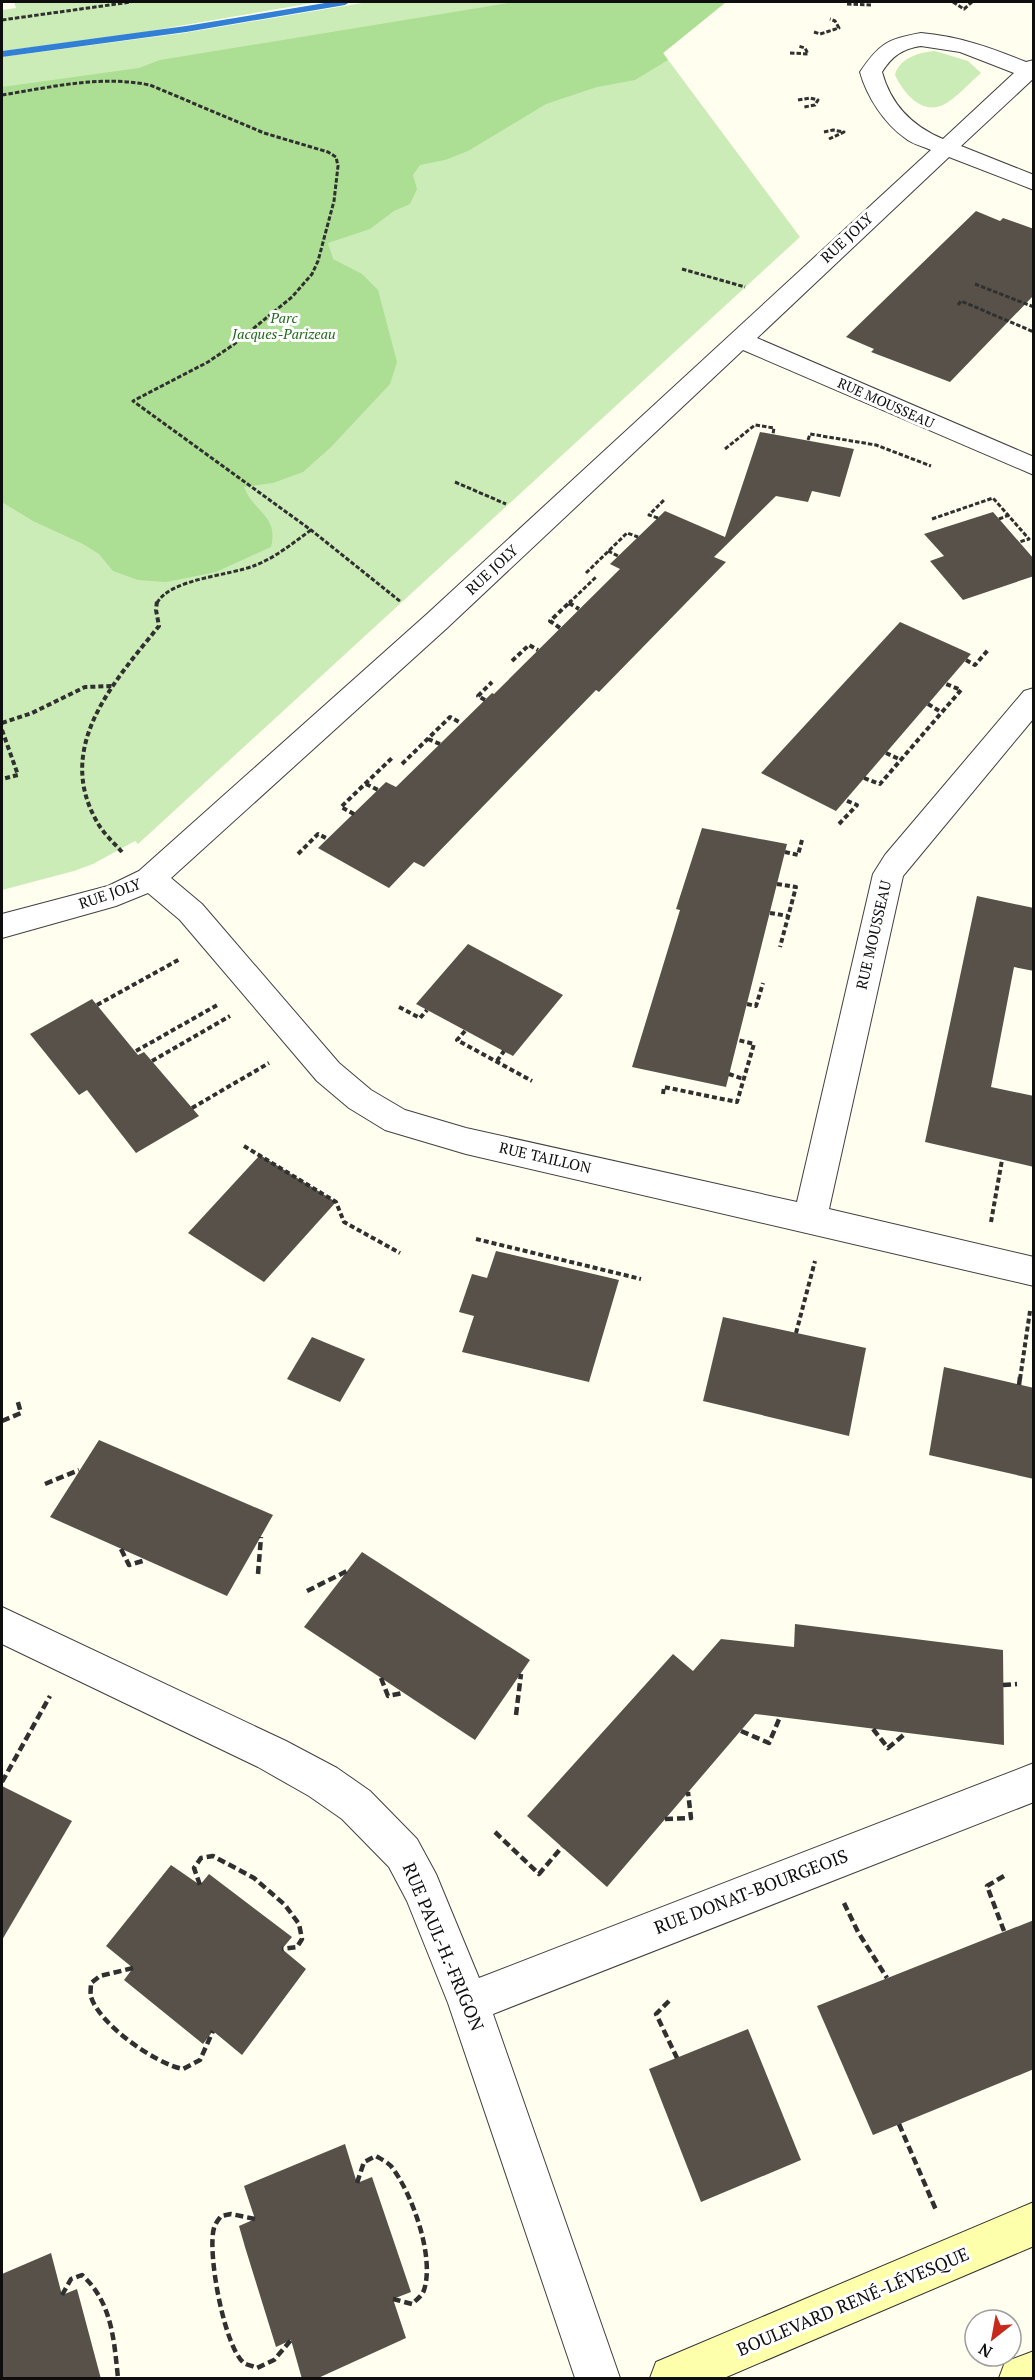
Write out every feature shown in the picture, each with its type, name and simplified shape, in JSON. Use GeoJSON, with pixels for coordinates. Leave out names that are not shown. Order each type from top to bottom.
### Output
{"type":"FeatureCollection","features":[{"type":"Feature","properties":{"kind":"main road","name":"BOULEVARD RENÉ-LÉVESQUE"},"geometry":{"type":"LineString","coordinates":[[672,2379],[1034,2224]]}},
{"type":"Feature","properties":{"kind":"main road"},"geometry":{"type":"LineString","coordinates":[[1021,2379],[1034,2373]]}},
{"type":"Feature","properties":{"kind":"street","name":"RUE JOLY"},"geometry":{"type":"LineString","coordinates":[[2,926],[116,895],[150,879],[437,621],[1031,68],[935,40],[904,42],[879,55],[871,72],[883,99],[904,127],[924,140],[943,148]]}},
{"type":"Feature","properties":{"kind":"street"},"geometry":{"type":"LineString","coordinates":[[943,148],[1034,183]]}},
{"type":"Feature","properties":{"kind":"street","name":"RUE MOUSSEAU"},"geometry":{"type":"LineString","coordinates":[[739,339],[1034,467]]}},
{"type":"Feature","properties":{"kind":"street","name":"RUE MOUSSEAU"},"geometry":{"type":"LineString","coordinates":[[818,1220],[888,874],[895,862],[1034,698]]}},
{"type":"Feature","properties":{"kind":"street","name":"RUE TAILLON"},"geometry":{"type":"LineString","coordinates":[[150,879],[174,896],[215,939],[325,1070],[360,1099],[396,1121],[421,1130],[818,1220],[1034,1272]]}},
{"type":"Feature","properties":{"kind":"street","name":"RUE PAUL-H.-FRIGON"},"geometry":{"type":"LineString","coordinates":[[2,1625],[272,1754],[322,1782],[356,1805],[403,1853],[422,1888],[469,2003],[597,2379]]}},
{"type":"Feature","properties":{"kind":"street","name":"RUE DONAT-BOURGEOIS"},"geometry":{"type":"LineString","coordinates":[[469,2003],[1034,1782]]}},
{"type":"Feature","properties":{"kind":"path"},"geometry":{"type":"LineString","coordinates":[[2,20],[131,2]]}},
{"type":"Feature","properties":{"kind":"path"},"geometry":{"type":"LineString","coordinates":[[847,4],[872,5],[868,2]]}},
{"type":"Feature","properties":{"kind":"path"},"geometry":{"type":"LineString","coordinates":[[953,2],[964,9],[972,2]]}},
{"type":"Feature","properties":{"kind":"path"},"geometry":{"type":"LineString","coordinates":[[814,32],[820,34],[839,28],[835,21],[830,19]]}},
{"type":"Feature","properties":{"kind":"path"},"geometry":{"type":"LineString","coordinates":[[790,53],[808,54],[804,48],[798,46]]}},
{"type":"Feature","properties":{"kind":"path"},"geometry":{"type":"LineString","coordinates":[[2,95],[111,80],[130,80],[264,133],[328,152],[336,157],[338,166],[334,201],[318,261],[312,273],[292,297],[233,345],[207,362],[133,401],[311,531],[390,592],[403,605]]}},
{"type":"Feature","properties":{"kind":"path"},"geometry":{"type":"LineString","coordinates":[[798,100],[810,98],[818,100],[815,105],[804,108]]}},
{"type":"Feature","properties":{"kind":"path"},"geometry":{"type":"LineString","coordinates":[[824,132],[833,130],[844,132],[829,139]]}},
{"type":"Feature","properties":{"kind":"path"},"geometry":{"type":"LineString","coordinates":[[682,269],[720,278],[749,289]]}},
{"type":"Feature","properties":{"kind":"path"},"geometry":{"type":"LineString","coordinates":[[975,284],[1034,307]]}},
{"type":"Feature","properties":{"kind":"path"},"geometry":{"type":"LineString","coordinates":[[958,304],[961,301],[1034,332]]}},
{"type":"Feature","properties":{"kind":"path"},"geometry":{"type":"LineString","coordinates":[[725,449],[755,425],[774,428],[772,434]]}},
{"type":"Feature","properties":{"kind":"path"},"geometry":{"type":"LineString","coordinates":[[808,440],[810,434],[876,444],[931,466]]}},
{"type":"Feature","properties":{"kind":"path"},"geometry":{"type":"LineString","coordinates":[[840,446],[843,439]]}},
{"type":"Feature","properties":{"kind":"path"},"geometry":{"type":"LineString","coordinates":[[455,482],[511,507]]}},
{"type":"Feature","properties":{"kind":"path"},"geometry":{"type":"LineString","coordinates":[[932,519],[993,498],[1029,538],[1019,542]]}},
{"type":"Feature","properties":{"kind":"path"},"geometry":{"type":"LineString","coordinates":[[658,518],[649,515],[664,500]]}},
{"type":"Feature","properties":{"kind":"path"},"geometry":{"type":"LineString","coordinates":[[999,519],[1009,515]]}},
{"type":"Feature","properties":{"kind":"path"},"geometry":{"type":"LineString","coordinates":[[122,853],[93,819],[83,795],[79,768],[82,745],[99,707],[159,626],[154,608],[159,597],[175,587],[231,574],[259,564],[311,531]]}},
{"type":"Feature","properties":{"kind":"path"},"geometry":{"type":"LineString","coordinates":[[586,573],[627,532],[638,537]]}},
{"type":"Feature","properties":{"kind":"path"},"geometry":{"type":"LineString","coordinates":[[608,551],[618,556]]}},
{"type":"Feature","properties":{"kind":"path"},"geometry":{"type":"LineString","coordinates":[[560,627],[550,621],[596,577]]}},
{"type":"Feature","properties":{"kind":"path"},"geometry":{"type":"LineString","coordinates":[[569,603],[579,609]]}},
{"type":"Feature","properties":{"kind":"path"},"geometry":{"type":"LineString","coordinates":[[512,661],[530,645],[538,650]]}},
{"type":"Feature","properties":{"kind":"path"},"geometry":{"type":"LineString","coordinates":[[966,660],[975,665],[988,650]]}},
{"type":"Feature","properties":{"kind":"path"},"geometry":{"type":"LineString","coordinates":[[485,699],[478,696],[492,682]]}},
{"type":"Feature","properties":{"kind":"path"},"geometry":{"type":"LineString","coordinates":[[864,778],[880,784],[961,690],[946,684]]}},
{"type":"Feature","properties":{"kind":"path"},"geometry":{"type":"LineString","coordinates":[[2,723],[32,713],[85,687],[113,686]]}},
{"type":"Feature","properties":{"kind":"path"},"geometry":{"type":"LineString","coordinates":[[928,704],[941,712]]}},
{"type":"Feature","properties":{"kind":"path"},"geometry":{"type":"LineString","coordinates":[[402,764],[450,717],[461,723]]}},
{"type":"Feature","properties":{"kind":"path"},"geometry":{"type":"LineString","coordinates":[[2,730],[18,775],[2,779]]}},
{"type":"Feature","properties":{"kind":"path"},"geometry":{"type":"LineString","coordinates":[[428,739],[440,744]]}},
{"type":"Feature","properties":{"kind":"path"},"geometry":{"type":"LineString","coordinates":[[886,753],[901,759]]}},
{"type":"Feature","properties":{"kind":"path"},"geometry":{"type":"LineString","coordinates":[[354,814],[341,807],[392,758]]}},
{"type":"Feature","properties":{"kind":"path"},"geometry":{"type":"LineString","coordinates":[[366,783],[378,790]]}},
{"type":"Feature","properties":{"kind":"path"},"geometry":{"type":"LineString","coordinates":[[839,824],[857,805],[845,800]]}},
{"type":"Feature","properties":{"kind":"path"},"geometry":{"type":"LineString","coordinates":[[298,854],[318,834],[328,839]]}},
{"type":"Feature","properties":{"kind":"path"},"geometry":{"type":"LineString","coordinates":[[785,852],[798,855],[802,840]]}},
{"type":"Feature","properties":{"kind":"path"},"geometry":{"type":"LineString","coordinates":[[777,884],[796,887],[780,947]]}},
{"type":"Feature","properties":{"kind":"path"},"geometry":{"type":"LineString","coordinates":[[770,913],[788,916]]}},
{"type":"Feature","properties":{"kind":"path"},"geometry":{"type":"LineString","coordinates":[[97,1005],[215,939]]}},
{"type":"Feature","properties":{"kind":"path"},"geometry":{"type":"LineString","coordinates":[[747,1004],[756,1006],[763,983]]}},
{"type":"Feature","properties":{"kind":"path"},"geometry":{"type":"LineString","coordinates":[[135,1051],[259,991]]}},
{"type":"Feature","properties":{"kind":"path"},"geometry":{"type":"LineString","coordinates":[[152,1061],[259,991]]}},
{"type":"Feature","properties":{"kind":"path"},"geometry":{"type":"LineString","coordinates":[[399,1007],[420,1018],[426,1010]]}},
{"type":"Feature","properties":{"kind":"path"},"geometry":{"type":"LineString","coordinates":[[465,1031],[457,1040],[532,1081]]}},
{"type":"Feature","properties":{"kind":"path"},"geometry":{"type":"LineString","coordinates":[[663,1094],[664,1087],[737,1102],[754,1044],[738,1040]]}},
{"type":"Feature","properties":{"kind":"path"},"geometry":{"type":"LineString","coordinates":[[192,1108],[304,1043]]}},
{"type":"Feature","properties":{"kind":"path"},"geometry":{"type":"LineString","coordinates":[[496,1061],[504,1051]]}},
{"type":"Feature","properties":{"kind":"path"},"geometry":{"type":"LineString","coordinates":[[729,1074],[743,1079]]}},
{"type":"Feature","properties":{"kind":"path"},"geometry":{"type":"LineString","coordinates":[[244,1146],[336,1202],[344,1222],[400,1253]]}},
{"type":"Feature","properties":{"kind":"path"},"geometry":{"type":"LineString","coordinates":[[985,1260],[1002,1160]]}},
{"type":"Feature","properties":{"kind":"path"},"geometry":{"type":"LineString","coordinates":[[796,1333],[818,1220]]}},
{"type":"Feature","properties":{"kind":"path"},"geometry":{"type":"LineString","coordinates":[[476,1239],[641,1279]]}},
{"type":"Feature","properties":{"kind":"path"},"geometry":{"type":"LineString","coordinates":[[565,1268],[567,1262]]}},
{"type":"Feature","properties":{"kind":"path"},"geometry":{"type":"LineString","coordinates":[[1019,1385],[1030,1306]]}},
{"type":"Feature","properties":{"kind":"path"},"geometry":{"type":"LineString","coordinates":[[2,1420],[21,1413],[17,1399]]}},
{"type":"Feature","properties":{"kind":"path"},"geometry":{"type":"LineString","coordinates":[[45,1484],[79,1470]]}},
{"type":"Feature","properties":{"kind":"path"},"geometry":{"type":"LineString","coordinates":[[258,1574],[261,1537]]}},
{"type":"Feature","properties":{"kind":"path"},"geometry":{"type":"LineString","coordinates":[[121,1549],[129,1565],[146,1560]]}},
{"type":"Feature","properties":{"kind":"path"},"geometry":{"type":"LineString","coordinates":[[308,1591],[347,1571]]}},
{"type":"Feature","properties":{"kind":"path"},"geometry":{"type":"LineString","coordinates":[[2,1782],[72,1658]]}},
{"type":"Feature","properties":{"kind":"path"},"geometry":{"type":"LineString","coordinates":[[516,1715],[520,1674]]}},
{"type":"Feature","properties":{"kind":"path"},"geometry":{"type":"LineString","coordinates":[[381,1678],[388,1696],[403,1693]]}},
{"type":"Feature","properties":{"kind":"path"},"geometry":{"type":"LineString","coordinates":[[1003,1684],[1017,1684]]}},
{"type":"Feature","properties":{"kind":"path"},"geometry":{"type":"LineString","coordinates":[[741,1731],[770,1743],[780,1717]]}},
{"type":"Feature","properties":{"kind":"path"},"geometry":{"type":"LineString","coordinates":[[873,1729],[888,1748],[906,1733]]}},
{"type":"Feature","properties":{"kind":"path"},"geometry":{"type":"LineString","coordinates":[[665,1819],[691,1818],[688,1792]]}},
{"type":"Feature","properties":{"kind":"path"},"geometry":{"type":"LineString","coordinates":[[495,1832],[539,1874],[562,1847]]}},
{"type":"Feature","properties":{"kind":"path"},"geometry":{"type":"LineString","coordinates":[[200,1885],[194,1868],[201,1858],[213,1856],[254,1878],[285,1905],[299,1924],[302,1939],[297,1947],[282,1949]]}},
{"type":"Feature","properties":{"kind":"path"},"geometry":{"type":"LineString","coordinates":[[825,1863],[858,1932],[888,1978]]}},
{"type":"Feature","properties":{"kind":"path"},"geometry":{"type":"LineString","coordinates":[[1004,1876],[987,1886],[1004,1931]]}},
{"type":"Feature","properties":{"kind":"path"},"geometry":{"type":"LineString","coordinates":[[133,1968],[100,1976],[91,1983],[91,1996],[97,2008],[129,2042],[170,2065],[183,2069],[197,2063],[206,2051],[213,2031]]}},
{"type":"Feature","properties":{"kind":"path"},"geometry":{"type":"LineString","coordinates":[[669,2001],[656,2014],[677,2058]]}},
{"type":"Feature","properties":{"kind":"path"},"geometry":{"type":"LineString","coordinates":[[899,2124],[936,2210]]}},
{"type":"Feature","properties":{"kind":"path"},"geometry":{"type":"LineString","coordinates":[[357,2184],[364,2162],[376,2156],[390,2164],[407,2195],[418,2223],[428,2270],[424,2294],[412,2304],[393,2299]]}},
{"type":"Feature","properties":{"kind":"path"},"geometry":{"type":"LineString","coordinates":[[255,2219],[231,2214],[221,2216],[214,2228],[212,2250],[220,2300],[232,2346],[243,2362],[257,2368],[274,2360],[291,2340]]}},
{"type":"Feature","properties":{"kind":"path"},"geometry":{"type":"LineString","coordinates":[[62,2295],[71,2279],[82,2276],[94,2284],[108,2314],[118,2379]]}},
{"type":"Feature","properties":{"kind":"green space"},"geometry":{"type":"Polygon","coordinates":[[[14,2],[318,2],[121,36],[2,51],[2,10],[16,8],[14,2]]]}},
{"type":"Feature","properties":{"kind":"green space","name":"Parc Jacques-Parizeau"},"geometry":{"type":"Polygon","coordinates":[[[368,2],[726,2],[663,53],[800,237],[138,844],[135,841],[93,864],[74,871],[2,890],[2,57],[184,33],[368,2]]]}},
{"type":"Feature","properties":{"kind":"green space"},"geometry":{"type":"Polygon","coordinates":[[[515,2],[726,2],[663,53],[668,60],[635,80],[597,87],[546,104],[468,151],[445,160],[420,165],[413,175],[417,189],[410,204],[394,211],[370,229],[328,243],[333,259],[362,274],[378,290],[397,362],[390,384],[331,447],[303,472],[273,483],[244,487],[268,521],[273,536],[271,547],[216,572],[166,582],[138,580],[113,571],[99,554],[83,544],[33,521],[2,502],[2,87],[139,68],[160,60],[515,2]]]}},
{"type":"Feature","properties":{"kind":"green space"},"geometry":{"type":"Polygon","coordinates":[[[935,51],[968,61],[981,73],[948,102],[935,107],[927,107],[908,95],[895,75],[905,60],[935,51]]]}},
{"type":"Feature","properties":{"kind":"building"},"geometry":{"type":"Polygon","coordinates":[[[976,211],[1000,221],[1003,218],[1034,229],[1034,295],[950,382],[871,352],[874,349],[846,337],[976,211]]]}},
{"type":"Feature","properties":{"kind":"building"},"geometry":{"type":"Polygon","coordinates":[[[760,432],[854,449],[840,497],[812,491],[808,502],[776,496],[714,557],[726,562],[599,692],[596,690],[424,867],[414,862],[389,888],[318,848],[386,782],[396,787],[492,693],[494,694],[620,569],[610,564],[665,511],[725,537],[760,432]]]}},
{"type":"Feature","properties":{"kind":"building"},"geometry":{"type":"Polygon","coordinates":[[[993,512],[1034,559],[1034,576],[963,600],[930,561],[944,556],[924,534],[993,512]]]}},
{"type":"Feature","properties":{"kind":"building"},"geometry":{"type":"Polygon","coordinates":[[[900,622],[971,654],[836,811],[761,773],[900,622]]]}},
{"type":"Feature","properties":{"kind":"building"},"geometry":{"type":"Polygon","coordinates":[[[702,828],[787,844],[726,1087],[632,1067],[680,910],[676,909],[702,828]]]}},
{"type":"Feature","properties":{"kind":"building"},"geometry":{"type":"Polygon","coordinates":[[[977,896],[1034,908],[1034,971],[1014,967],[991,1087],[1034,1096],[1034,1167],[925,1142],[977,896]]]}},
{"type":"Feature","properties":{"kind":"building"},"geometry":{"type":"Polygon","coordinates":[[[468,944],[563,995],[513,1056],[416,1004],[468,944]]]}},
{"type":"Feature","properties":{"kind":"building"},"geometry":{"type":"Polygon","coordinates":[[[92,999],[138,1055],[144,1052],[199,1116],[136,1153],[87,1090],[79,1095],[30,1034],[92,999]]]}},
{"type":"Feature","properties":{"kind":"building"},"geometry":{"type":"Polygon","coordinates":[[[260,1155],[336,1202],[264,1282],[188,1233],[260,1155]]]}},
{"type":"Feature","properties":{"kind":"building"},"geometry":{"type":"Polygon","coordinates":[[[496,1251],[619,1280],[589,1382],[462,1352],[474,1316],[459,1312],[472,1274],[487,1278],[496,1251]]]}},
{"type":"Feature","properties":{"kind":"building"},"geometry":{"type":"Polygon","coordinates":[[[723,1317],[866,1348],[849,1436],[703,1401],[723,1317]]]}},
{"type":"Feature","properties":{"kind":"building"},"geometry":{"type":"Polygon","coordinates":[[[312,1337],[365,1359],[340,1402],[287,1379],[312,1337]]]}},
{"type":"Feature","properties":{"kind":"building"},"geometry":{"type":"Polygon","coordinates":[[[944,1367],[1034,1388],[1034,1479],[929,1455],[944,1367]]]}},
{"type":"Feature","properties":{"kind":"building"},"geometry":{"type":"Polygon","coordinates":[[[99,1440],[273,1515],[227,1596],[50,1517],[99,1440]]]}},
{"type":"Feature","properties":{"kind":"building"},"geometry":{"type":"Polygon","coordinates":[[[362,1552],[530,1660],[475,1740],[304,1627],[362,1552]]]}},
{"type":"Feature","properties":{"kind":"building"},"geometry":{"type":"Polygon","coordinates":[[[795,1624],[1003,1650],[1004,1745],[755,1714],[607,1887],[527,1816],[673,1654],[693,1671],[721,1639],[794,1647],[795,1624]]]}},
{"type":"Feature","properties":{"kind":"building"},"geometry":{"type":"Polygon","coordinates":[[[2,1786],[72,1821],[2,1940],[2,1786]]]}},
{"type":"Feature","properties":{"kind":"building"},"geometry":{"type":"Polygon","coordinates":[[[171,1865],[200,1885],[209,1874],[292,1937],[282,1949],[306,1969],[242,2055],[213,2031],[203,2044],[124,1980],[133,1968],[106,1946],[171,1865]]]}},
{"type":"Feature","properties":{"kind":"building"},"geometry":{"type":"Polygon","coordinates":[[[1034,1920],[1034,2069],[873,2135],[817,2006],[1034,1920]]]}},
{"type":"Feature","properties":{"kind":"building"},"geometry":{"type":"Polygon","coordinates":[[[748,2029],[801,2160],[701,2202],[649,2069],[748,2029]]]}},
{"type":"Feature","properties":{"kind":"building"},"geometry":{"type":"Polygon","coordinates":[[[345,2144],[357,2183],[372,2177],[411,2292],[393,2299],[406,2338],[316,2379],[302,2379],[291,2340],[276,2347],[245,2247],[239,2226],[255,2219],[244,2186],[345,2144]]]}},
{"type":"Feature","properties":{"kind":"building"},"geometry":{"type":"Polygon","coordinates":[[[51,2253],[62,2295],[77,2289],[101,2379],[2,2379],[2,2274],[51,2253]]]}},
{"type":"Feature","properties":{"kind":"waterway"},"geometry":{"type":"LineString","coordinates":[[2,54],[186,29],[345,2]]}}]}
